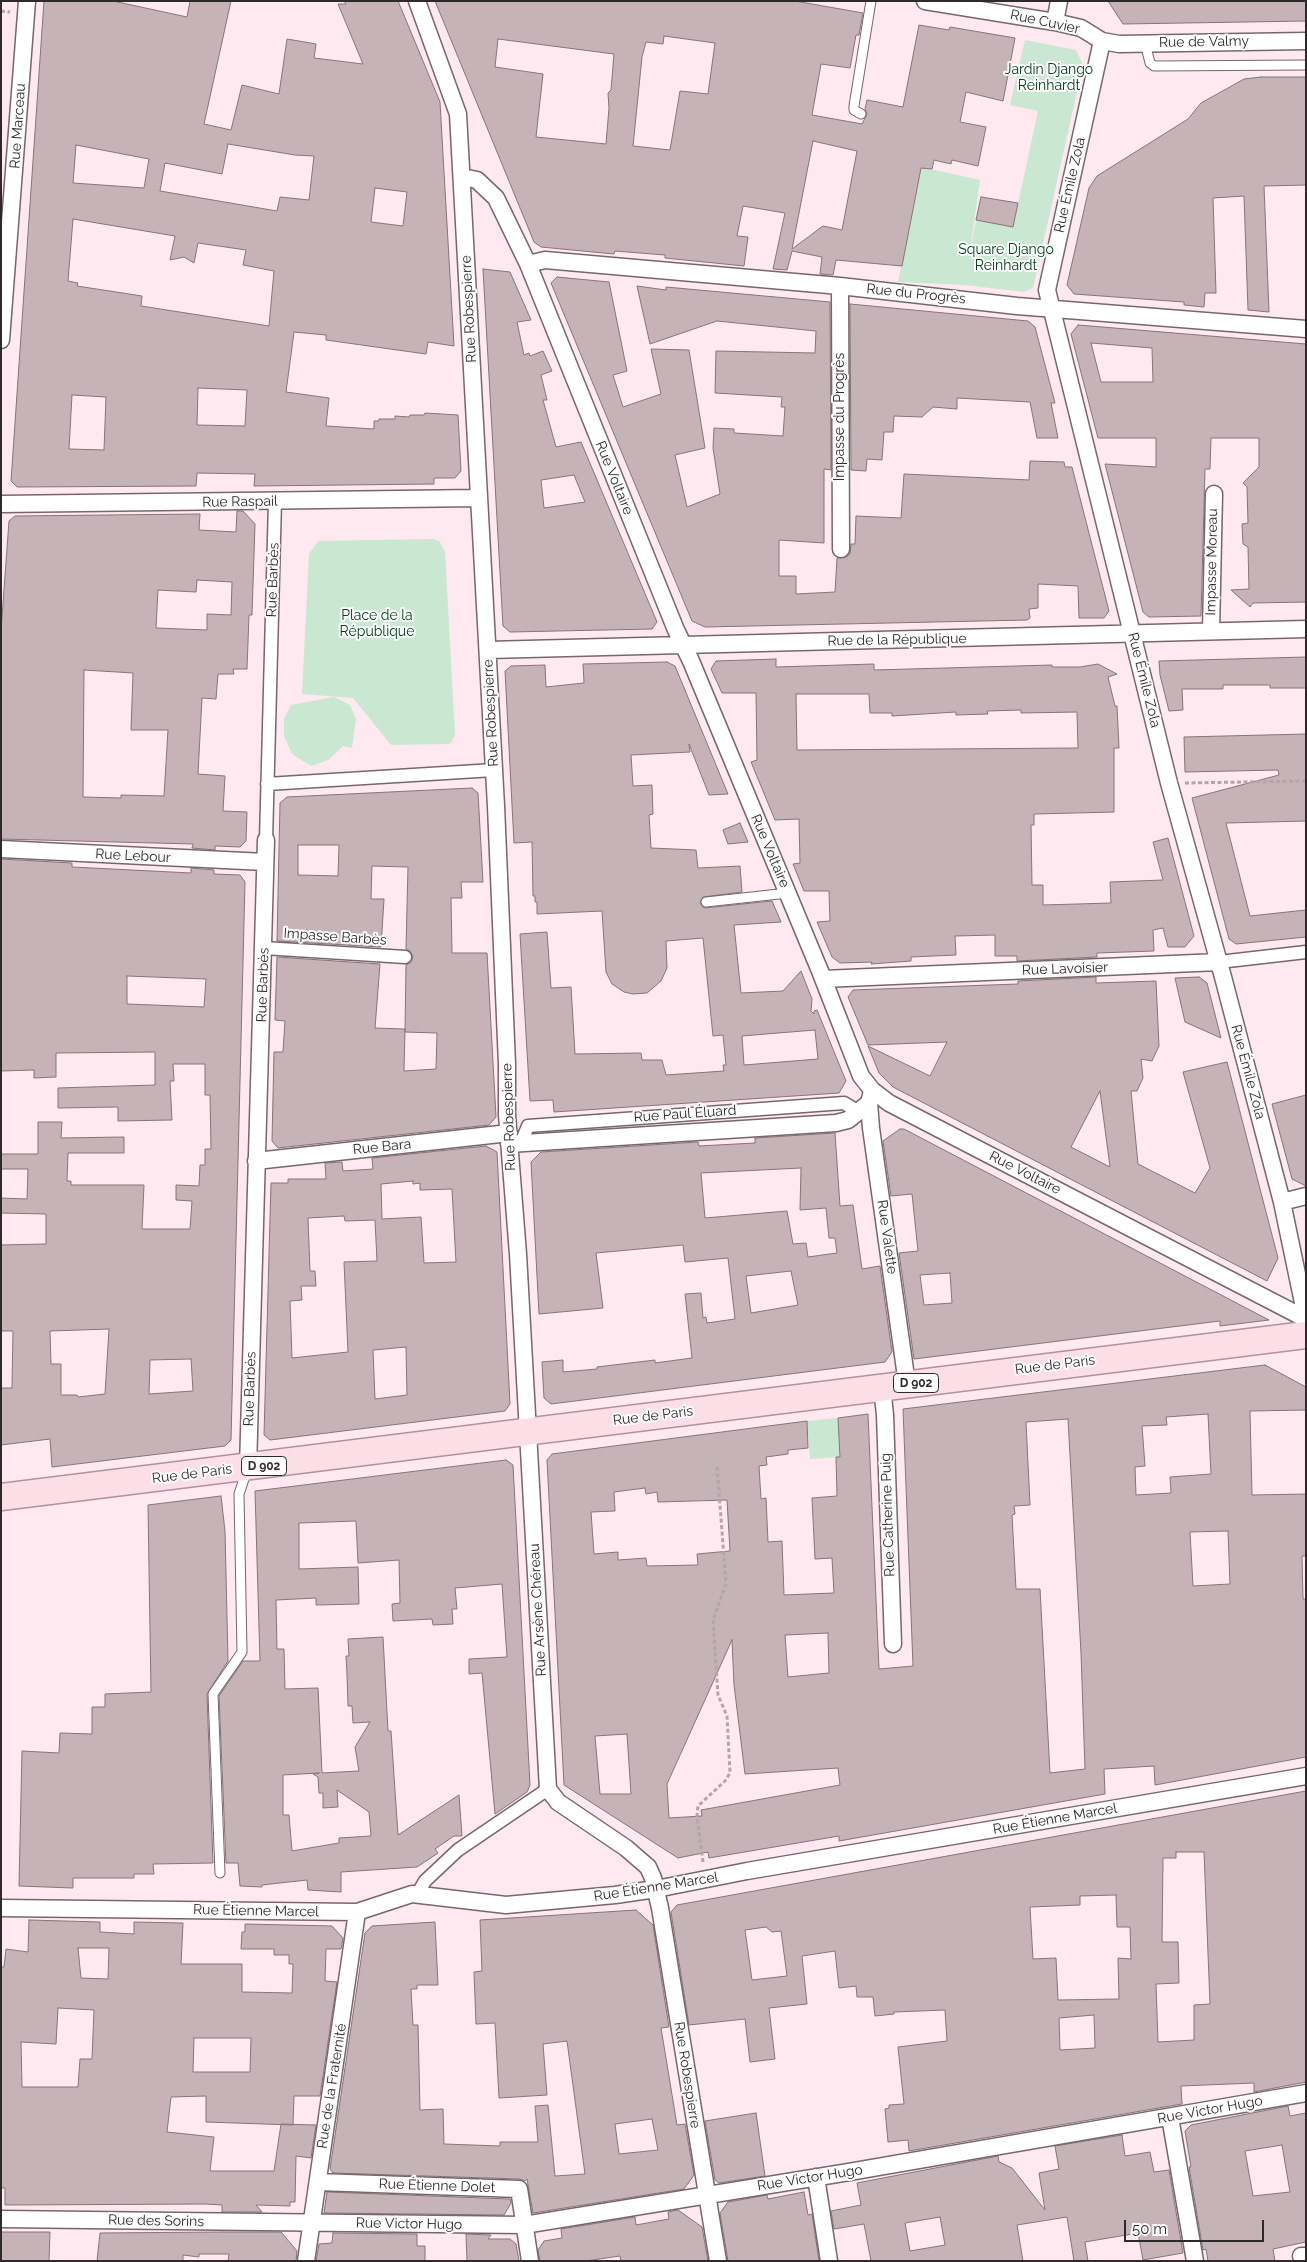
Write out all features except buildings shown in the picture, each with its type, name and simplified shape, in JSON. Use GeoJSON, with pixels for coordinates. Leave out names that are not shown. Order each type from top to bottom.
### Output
{"type":"FeatureCollection","features":[{"type":"Feature","properties":{"kind":"main road","name":"Rue de Paris"},"geometry":{"type":"LineString","coordinates":[[1,1497],[248,1468],[1306,1335]]}},
{"type":"Feature","properties":{"kind":"street","name":"Rue Marceau"},"geometry":{"type":"LineString","coordinates":[[1,340],[4,276],[27,1]]}},
{"type":"Feature","properties":{"kind":"street","name":"Rue Robespierre"},"geometry":{"type":"LineString","coordinates":[[417,1],[458,114],[488,650],[527,1432]]}},
{"type":"Feature","properties":{"kind":"street","name":"Rue Cuvier"},"geometry":{"type":"LineString","coordinates":[[925,1],[1055,22],[1081,28],[1102,41]]}},
{"type":"Feature","properties":{"kind":"street"},"geometry":{"type":"LineString","coordinates":[[1055,22],[1059,1]]}},
{"type":"Feature","properties":{"kind":"street","name":"Rue de Valmy"},"geometry":{"type":"LineString","coordinates":[[1102,41],[1120,44],[1306,41]]}},
{"type":"Feature","properties":{"kind":"street","name":"Rue Émile Zola"},"geometry":{"type":"LineString","coordinates":[[1102,41],[1047,290],[1170,784],[1282,1202],[1306,1318]]}},
{"type":"Feature","properties":{"kind":"street","name":"Rue Voltaire"},"geometry":{"type":"LineString","coordinates":[[462,177],[477,180],[496,198],[528,264],[823,979],[861,1076],[867,1102],[889,1103],[1306,1318]]}},
{"type":"Feature","properties":{"kind":"street","name":"Rue du Progrès"},"geometry":{"type":"LineString","coordinates":[[528,264],[545,260],[840,286],[1052,308],[1306,329]]}},
{"type":"Feature","properties":{"kind":"street","name":"Impasse du Progrès"},"geometry":{"type":"LineString","coordinates":[[840,286],[841,549]]}},
{"type":"Feature","properties":{"kind":"street","name":"Impasse Moreau"},"geometry":{"type":"LineString","coordinates":[[1210,631],[1214,494]]}},
{"type":"Feature","properties":{"kind":"street","name":"Rue Raspail"},"geometry":{"type":"LineString","coordinates":[[1,504],[478,498]]}},
{"type":"Feature","properties":{"kind":"street","name":"Rue Barbès"},"geometry":{"type":"LineString","coordinates":[[248,1468],[275,501]]}},
{"type":"Feature","properties":{"kind":"street","name":"Rue de la République"},"geometry":{"type":"LineString","coordinates":[[488,650],[1306,629]]}},
{"type":"Feature","properties":{"kind":"street"},"geometry":{"type":"LineString","coordinates":[[267,784],[494,770]]}},
{"type":"Feature","properties":{"kind":"street","name":"Rue Lebour"},"geometry":{"type":"LineString","coordinates":[[1,849],[265,862]]}},
{"type":"Feature","properties":{"kind":"street","name":"Impasse Barbès"},"geometry":{"type":"LineString","coordinates":[[264,948],[405,957]]}},
{"type":"Feature","properties":{"kind":"street","name":"Rue Lavoisier"},"geometry":{"type":"LineString","coordinates":[[823,979],[1218,962],[1306,952]]}},
{"type":"Feature","properties":{"kind":"street","name":"Rue Paul Éluard"},"geometry":{"type":"LineString","coordinates":[[513,1140],[836,1124],[848,1120],[867,1102]]}},
{"type":"Feature","properties":{"kind":"street","name":"Rue Valette"},"geometry":{"type":"LineString","coordinates":[[867,1102],[907,1384]]}},
{"type":"Feature","properties":{"kind":"street","name":"Rue Bara"},"geometry":{"type":"LineString","coordinates":[[256,1161],[513,1140]]}},
{"type":"Feature","properties":{"kind":"street"},"geometry":{"type":"LineString","coordinates":[[1282,1202],[1306,1196]]}},
{"type":"Feature","properties":{"kind":"street","name":"Rue Catherine Puig"},"geometry":{"type":"LineString","coordinates":[[882,1387],[885,1407],[893,1644]]}},
{"type":"Feature","properties":{"kind":"street","name":"Rue Arsène Chéreau"},"geometry":{"type":"LineString","coordinates":[[527,1432],[548,1789]]}},
{"type":"Feature","properties":{"kind":"street","name":"Rue Étienne Marcel"},"geometry":{"type":"LineString","coordinates":[[1,1908],[358,1912],[418,1893],[506,1906],[656,1889],[747,1871],[1306,1776]]}},
{"type":"Feature","properties":{"kind":"street","name":"Rue Robespierre"},"geometry":{"type":"LineString","coordinates":[[548,1789],[558,1802],[626,1848],[648,1867],[656,1889],[718,2261]]}},
{"type":"Feature","properties":{"kind":"street"},"geometry":{"type":"LineString","coordinates":[[418,1893],[425,1881],[458,1850],[548,1789]]}},
{"type":"Feature","properties":{"kind":"street","name":"Rue de la Fraternité"},"geometry":{"type":"LineString","coordinates":[[306,2261],[358,1912]]}},
{"type":"Feature","properties":{"kind":"street","name":"Rue Victor Hugo"},"geometry":{"type":"LineString","coordinates":[[312,2222],[524,2225],[1306,2093]]}},
{"type":"Feature","properties":{"kind":"street"},"geometry":{"type":"LineString","coordinates":[[1170,2117],[1195,2261]]}},
{"type":"Feature","properties":{"kind":"street"},"geometry":{"type":"LineString","coordinates":[[816,2177],[829,2261]]}},
{"type":"Feature","properties":{"kind":"street","name":"Rue Étienne Dolet"},"geometry":{"type":"LineString","coordinates":[[318,2182],[519,2189],[524,2225]]}},
{"type":"Feature","properties":{"kind":"street","name":"Rue des Sorins"},"geometry":{"type":"LineString","coordinates":[[1,2219],[312,2222]]}},
{"type":"Feature","properties":{"kind":"street"},"geometry":{"type":"LineString","coordinates":[[524,2225],[530,2261]]}},
{"type":"Feature","properties":{"kind":"lane"},"geometry":{"type":"LineString","coordinates":[[862,114],[854,110],[854,106],[871,1]]}},
{"type":"Feature","properties":{"kind":"lane"},"geometry":{"type":"LineString","coordinates":[[1145,43],[1150,63],[1154,66],[1306,65]]}},
{"type":"Feature","properties":{"kind":"lane"},"geometry":{"type":"LineString","coordinates":[[706,902],[788,894]]}},
{"type":"Feature","properties":{"kind":"lane"},"geometry":{"type":"LineString","coordinates":[[220,1873],[214,1694],[242,1652],[239,1494],[248,1468]]}},
{"type":"Feature","properties":{"kind":"path"},"geometry":{"type":"LineString","coordinates":[[1170,784],[1306,781]]}},
{"type":"Feature","properties":{"kind":"path"},"geometry":{"type":"LineString","coordinates":[[705,1880],[697,1816],[698,1806],[725,1781],[730,1773],[727,1716],[718,1695],[713,1620],[726,1584],[717,1466]]}},
{"type":"Feature","properties":{"kind":"green space"},"geometry":{"type":"Polygon","coordinates":[[[1025,40],[1076,50],[1083,65],[1033,288],[1024,292],[964,285],[898,282],[921,167],[980,180],[969,258],[976,220],[1013,227],[1038,111],[1010,105],[1025,40]]]}},
{"type":"Feature","properties":{"kind":"green space","name":"Place de la République"},"geometry":{"type":"Polygon","coordinates":[[[434,539],[440,542],[445,552],[455,735],[451,743],[448,744],[391,745],[353,698],[302,694],[309,554],[318,541],[434,539]]]}},
{"type":"Feature","properties":{"kind":"green space"},"geometry":{"type":"Polygon","coordinates":[[[334,697],[350,705],[356,719],[352,748],[343,746],[328,760],[311,766],[292,754],[284,736],[284,719],[291,705],[334,697]]]}},
{"type":"Feature","properties":{"kind":"green space"},"geometry":{"type":"Polygon","coordinates":[[[838,1418],[840,1457],[810,1459],[807,1421],[838,1418]]]}},
{"type":"Feature","properties":{"kind":"park label","name":"Jardin Django Reinhardt"},"geometry":{"type":"Point","coordinates":[1049,78]}},
{"type":"Feature","properties":{"kind":"park label","name":"Square Django Reinhardt"},"geometry":{"type":"Point","coordinates":[1006,258]}}]}
